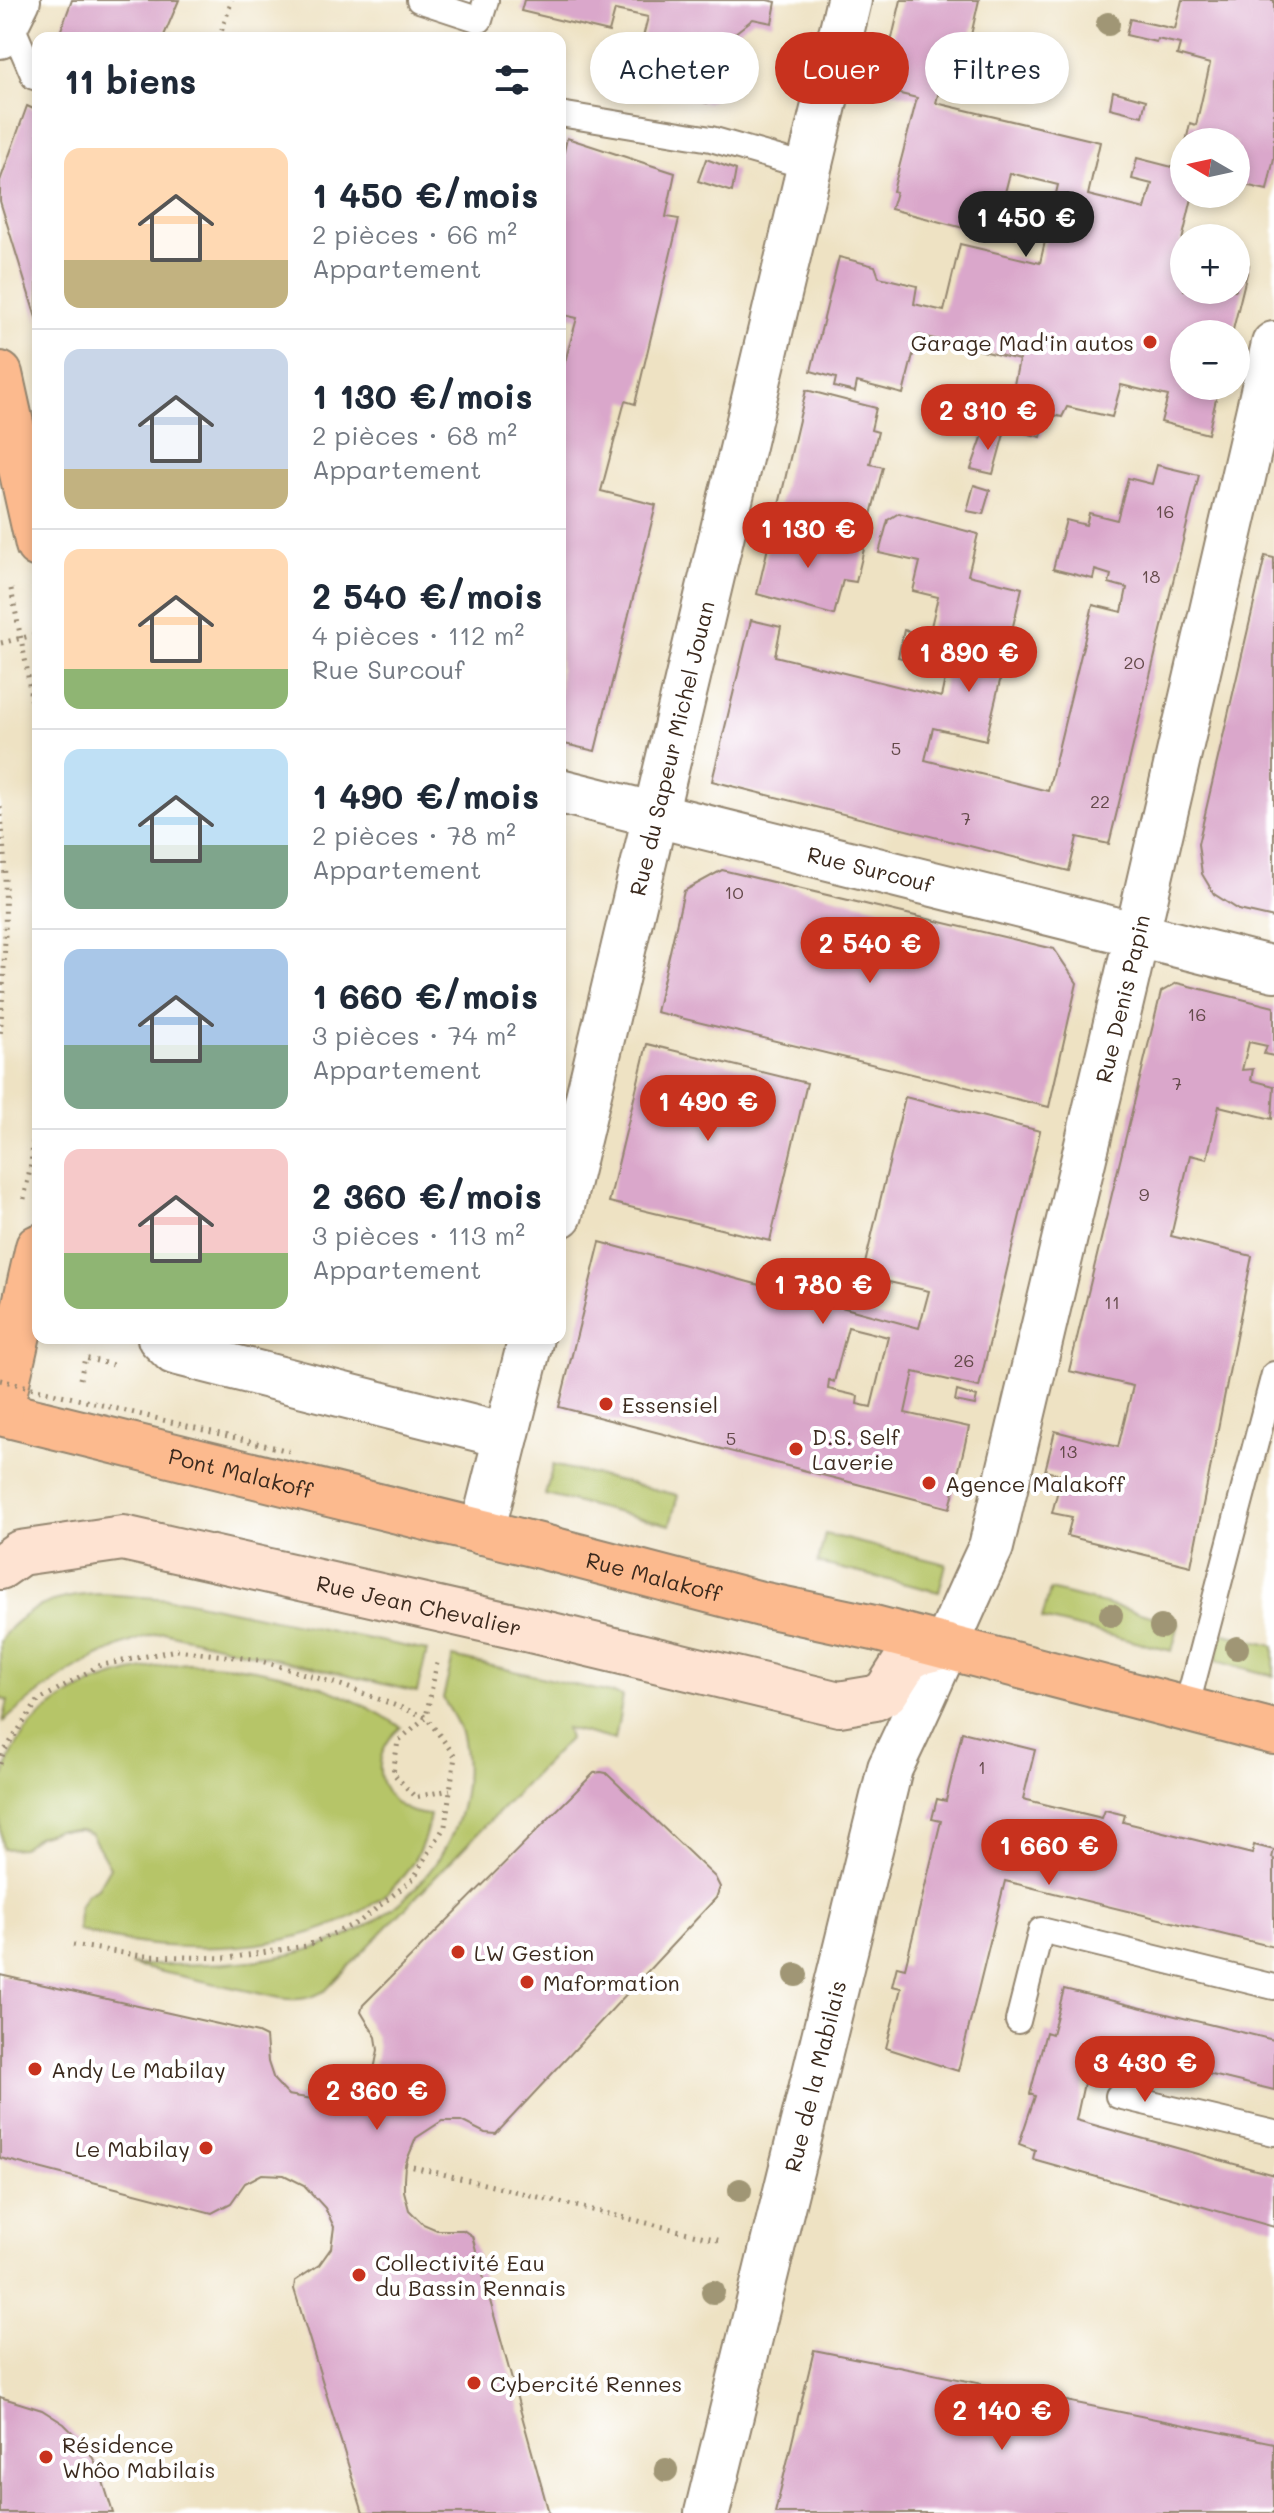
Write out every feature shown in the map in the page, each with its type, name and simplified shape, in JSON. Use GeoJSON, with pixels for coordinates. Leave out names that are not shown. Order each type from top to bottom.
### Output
{"type":"FeatureCollection","features":[{"type":"Feature","properties":{"kind":"main road"},"geometry":{"type":"LineString","coordinates":[[0,374],[32,518]]}},
{"type":"Feature","properties":{"kind":"main road"},"geometry":{"type":"LineString","coordinates":[[0,1413],[32,1273]]}},
{"type":"Feature","properties":{"kind":"main road","name":"Pont Malakoff"},"geometry":{"type":"LineString","coordinates":[[0,1413],[286,1467],[482,1532]]}},
{"type":"Feature","properties":{"kind":"main road","name":"Rue Malakoff"},"geometry":{"type":"LineString","coordinates":[[482,1532],[761,1604],[874,1628],[1274,1732]]}},
{"type":"Feature","properties":{"kind":"street","name":"Rue du Sapeur Michel Jouan"},"geometry":{"type":"LineString","coordinates":[[566,1190],[849,0]]}},
{"type":"Feature","properties":{"kind":"street","name":"Rue Denis Papin"},"geometry":{"type":"LineString","coordinates":[[945,1646],[991,1547],[1274,344]]}},
{"type":"Feature","properties":{"kind":"street","name":"Rue Surcouf"},"geometry":{"type":"LineString","coordinates":[[566,793],[1274,969]]}},
{"type":"Feature","properties":{"kind":"street"},"geometry":{"type":"LineString","coordinates":[[166,1344],[174,1352],[506,1436]]}},
{"type":"Feature","properties":{"kind":"street"},"geometry":{"type":"LineString","coordinates":[[482,1532],[529,1344]]}},
{"type":"Feature","properties":{"kind":"street","name":"Rue Jean Chevalier"},"geometry":{"type":"LineString","coordinates":[[0,1567],[20,1553],[123,1538],[504,1624],[839,1704],[869,1722],[890,1768]]}},
{"type":"Feature","properties":{"kind":"street","name":"Rue Jean Chevalier"},"geometry":{"type":"LineString","coordinates":[[839,1704],[875,1698],[886,1692],[907,1659],[945,1646]]}},
{"type":"Feature","properties":{"kind":"street","name":"Rue de la Mabilais"},"geometry":{"type":"LineString","coordinates":[[707,2513],[890,1768],[920,1708],[945,1646]]}},
{"type":"Feature","properties":{"kind":"lane"},"geometry":{"type":"LineString","coordinates":[[419,0],[487,19]]}},
{"type":"Feature","properties":{"kind":"lane"},"geometry":{"type":"LineString","coordinates":[[9,19],[32,72]]}},
{"type":"Feature","properties":{"kind":"lane"},"geometry":{"type":"LineString","coordinates":[[566,115],[711,139],[809,167]]}},
{"type":"Feature","properties":{"kind":"lane"},"geometry":{"type":"LineString","coordinates":[[1186,1709],[1274,1374]]}},
{"type":"Feature","properties":{"kind":"lane"},"geometry":{"type":"LineString","coordinates":[[1018,2021],[1041,1930],[1274,1987]]}},
{"type":"Feature","properties":{"kind":"lane"},"geometry":{"type":"LineString","coordinates":[[1118,2096],[1274,2133]]}},
{"type":"Feature","properties":{"kind":"path"},"geometry":{"type":"LineString","coordinates":[[221,32],[232,0]]}},
{"type":"Feature","properties":{"kind":"path"},"geometry":{"type":"LineString","coordinates":[[9,580],[32,706]]}},
{"type":"Feature","properties":{"kind":"path"},"geometry":{"type":"LineString","coordinates":[[1,643],[32,635]]}},
{"type":"Feature","properties":{"kind":"path"},"geometry":{"type":"LineString","coordinates":[[27,669],[32,668]]}},
{"type":"Feature","properties":{"kind":"path"},"geometry":{"type":"LineString","coordinates":[[0,807],[4,928],[0,1038]]}},
{"type":"Feature","properties":{"kind":"path"},"geometry":{"type":"LineString","coordinates":[[0,1380],[286,1467]]}},
{"type":"Feature","properties":{"kind":"path"},"geometry":{"type":"LineString","coordinates":[[0,1764],[3,1753],[38,1701],[98,1666],[176,1650],[258,1660],[341,1685],[426,1717],[455,1756],[445,1826],[413,1879],[359,1922],[306,1946],[228,1958],[142,1956],[73,1945]]}},
{"type":"Feature","properties":{"kind":"path"},"geometry":{"type":"LineString","coordinates":[[437,1662],[426,1717],[398,1741],[393,1773],[415,1797],[450,1790]]}},
{"type":"Feature","properties":{"kind":"path"},"geometry":{"type":"LineString","coordinates":[[405,2165],[683,2232]]}},
{"type":"Feature","properties":{"kind":"green space"},"geometry":{"type":"Polygon","coordinates":[[[553,1465],[678,1495],[670,1525],[545,1495],[553,1465]]]}},
{"type":"Feature","properties":{"kind":"green space"},"geometry":{"type":"Polygon","coordinates":[[[825,1534],[946,1564],[939,1592],[818,1563],[825,1534]]]}},
{"type":"Feature","properties":{"kind":"green space"},"geometry":{"type":"Polygon","coordinates":[[[1050,1590],[1179,1623],[1172,1651],[1042,1619],[1050,1590]]]}},
{"type":"Feature","properties":{"kind":"green space"},"geometry":{"type":"Polygon","coordinates":[[[102,1594],[183,1600],[427,1651],[417,1692],[163,1632],[140,1638],[77,1667],[3,1722],[8,1701],[0,1698],[0,1642],[3,1636],[21,1618],[42,1605],[65,1598],[102,1594]]]}},
{"type":"Feature","properties":{"kind":"green space"},"geometry":{"type":"Polygon","coordinates":[[[1221,1633],[1274,1646],[1274,1676],[1216,1661],[1221,1633]]]}},
{"type":"Feature","properties":{"kind":"green space"},"geometry":{"type":"Polygon","coordinates":[[[453,1657],[623,1696],[615,1740],[566,1728],[569,1739],[320,1993],[304,1998],[280,1998],[130,1965],[222,1963],[290,1955],[346,1937],[378,1919],[406,1897],[430,1871],[449,1841],[461,1808],[466,1773],[462,1736],[443,1698],[453,1657]]]}},
{"type":"Feature","properties":{"kind":"green space"},"geometry":{"type":"Polygon","coordinates":[[[188,1663],[244,1668],[299,1680],[351,1699],[401,1727],[382,1754],[382,1782],[399,1805],[430,1815],[413,1863],[380,1898],[336,1924],[285,1939],[230,1947],[174,1947],[123,1941],[78,1930],[79,1907],[86,1894],[98,1888],[110,1867],[91,1834],[81,1830],[57,1830],[38,1836],[22,1848],[3,1849],[0,1812],[4,1775],[17,1745],[36,1720],[60,1701],[89,1686],[154,1667],[188,1663]]]}},
{"type":"Feature","properties":{"kind":"building"},"geometry":{"type":"Polygon","coordinates":[[[72,0],[179,0],[166,32],[60,32],[72,0]]]}},
{"type":"Feature","properties":{"kind":"building"},"geometry":{"type":"Polygon","coordinates":[[[524,0],[776,2],[772,23],[753,19],[736,32],[644,32],[648,17],[615,10],[609,32],[521,11],[524,0]]]}},
{"type":"Feature","properties":{"kind":"building"},"geometry":{"type":"Polygon","coordinates":[[[901,0],[979,0],[972,32],[925,32],[925,104],[940,104],[1100,142],[1088,195],[1145,209],[1152,184],[1132,179],[1137,158],[1170,166],[1170,208],[1190,208],[1186,224],[1170,224],[1170,304],[1239,304],[1235,320],[1170,320],[1170,400],[1216,400],[1208,434],[1161,422],[1168,396],[1121,385],[1112,417],[1067,407],[1062,417],[1048,414],[1041,437],[1005,428],[1019,360],[918,335],[903,394],[857,382],[855,392],[834,387],[836,378],[811,371],[839,257],[875,266],[879,277],[917,286],[914,304],[944,311],[960,244],[1040,263],[1058,185],[1010,173],[994,236],[891,209],[917,98],[909,96],[909,32],[893,32],[901,0]]]}},
{"type":"Feature","properties":{"kind":"building"},"geometry":{"type":"Polygon","coordinates":[[[1182,0],[1274,0],[1274,158],[1267,190],[1250,186],[1250,128],[1189,128],[1190,123],[1196,125],[1210,64],[1177,55],[1180,44],[1126,35],[1130,19],[1175,29],[1182,0]]]}},
{"type":"Feature","properties":{"kind":"building"},"geometry":{"type":"Polygon","coordinates":[[[1113,91],[1146,100],[1142,116],[1110,108],[1113,91]]]}},
{"type":"Feature","properties":{"kind":"building"},"geometry":{"type":"Polygon","coordinates":[[[27,106],[32,108],[32,305],[0,201],[0,181],[27,106]]]}},
{"type":"Feature","properties":{"kind":"building"},"geometry":{"type":"Polygon","coordinates":[[[567,138],[675,173],[666,217],[679,219],[635,404],[625,401],[601,491],[656,505],[595,751],[566,744],[566,358],[577,318],[566,315],[567,138]]]}},
{"type":"Feature","properties":{"kind":"building"},"geometry":{"type":"Polygon","coordinates":[[[706,159],[736,170],[732,192],[698,181],[706,159]]]}},
{"type":"Feature","properties":{"kind":"building"},"geometry":{"type":"Polygon","coordinates":[[[806,390],[876,408],[871,430],[878,432],[870,464],[883,467],[868,527],[779,505],[806,390]]]}},
{"type":"Feature","properties":{"kind":"building"},"geometry":{"type":"Polygon","coordinates":[[[985,429],[1004,434],[993,474],[971,469],[985,429]]]}},
{"type":"Feature","properties":{"kind":"building"},"geometry":{"type":"Polygon","coordinates":[[[1157,465],[1199,475],[1109,844],[1077,837],[1069,871],[712,781],[751,620],[781,627],[775,656],[941,697],[947,670],[898,657],[904,630],[929,635],[938,597],[913,591],[920,562],[879,553],[888,520],[899,513],[978,534],[968,575],[1022,588],[986,740],[933,728],[925,760],[1048,791],[1093,605],[1122,612],[1127,588],[1109,583],[1111,575],[1095,570],[1093,579],[1053,569],[1066,520],[1086,525],[1089,513],[1117,520],[1128,478],[1152,484],[1157,465]]]}},
{"type":"Feature","properties":{"kind":"building"},"geometry":{"type":"Polygon","coordinates":[[[974,485],[990,490],[983,514],[967,511],[974,485]]]}},
{"type":"Feature","properties":{"kind":"building"},"geometry":{"type":"Polygon","coordinates":[[[773,526],[864,549],[856,582],[843,580],[834,615],[757,594],[773,526]]]}},
{"type":"Feature","properties":{"kind":"building"},"geometry":{"type":"Polygon","coordinates":[[[1265,556],[1274,558],[1274,918],[1239,910],[1214,894],[1202,874],[1198,844],[1265,556]]]}},
{"type":"Feature","properties":{"kind":"building"},"geometry":{"type":"Polygon","coordinates":[[[722,870],[1054,949],[1077,983],[1049,1107],[656,1012],[684,891],[722,870]]]}},
{"type":"Feature","properties":{"kind":"building"},"geometry":{"type":"Polygon","coordinates":[[[1177,983],[1274,1007],[1274,1056],[1264,1054],[1267,1046],[1249,1042],[1242,1070],[1253,1069],[1251,1080],[1274,1086],[1272,1119],[1219,1106],[1207,1159],[1190,1155],[1171,1236],[1252,1256],[1191,1566],[1067,1536],[1072,1517],[1052,1513],[1062,1475],[1045,1471],[1055,1431],[1118,1447],[1133,1386],[1069,1371],[1161,992],[1177,983]]]}},
{"type":"Feature","properties":{"kind":"building"},"geometry":{"type":"Polygon","coordinates":[[[647,1044],[807,1083],[770,1241],[609,1202],[647,1044]]]}},
{"type":"Feature","properties":{"kind":"building"},"geometry":{"type":"Polygon","coordinates":[[[905,1097],[1040,1131],[979,1387],[914,1372],[905,1413],[969,1427],[950,1508],[559,1407],[600,1242],[919,1328],[929,1291],[862,1276],[905,1097]],[[848,1327],[834,1382],[829,1380],[828,1389],[858,1396],[857,1404],[871,1407],[888,1337],[848,1327]]]}},
{"type":"Feature","properties":{"kind":"building"},"geometry":{"type":"Polygon","coordinates":[[[957,1391],[977,1397],[975,1405],[955,1401],[957,1391]]]}},
{"type":"Feature","properties":{"kind":"building"},"geometry":{"type":"Polygon","coordinates":[[[962,1732],[1035,1750],[1023,1799],[1102,1818],[1105,1810],[1125,1815],[1123,1822],[1252,1854],[1254,1845],[1274,1850],[1274,1947],[1005,1881],[958,2071],[886,2048],[901,1988],[892,1986],[897,1966],[905,1968],[941,1821],[932,1819],[937,1799],[946,1801],[962,1732]]]}},
{"type":"Feature","properties":{"kind":"building","name":"Le Mabilay"},"geometry":{"type":"Polygon","coordinates":[[[594,1773],[606,1773],[715,1877],[720,1887],[716,1898],[496,2134],[485,2133],[461,2121],[442,2121],[416,2138],[405,2165],[404,2179],[409,2210],[423,2224],[437,2230],[463,2230],[472,2236],[549,2513],[363,2513],[294,2289],[295,2281],[319,2265],[331,2248],[334,2227],[325,2208],[304,2185],[284,2175],[262,2174],[245,2183],[231,2203],[212,2213],[0,2158],[0,1975],[258,2033],[266,2037],[268,2062],[274,2080],[288,2095],[325,2101],[352,2091],[368,2077],[375,2065],[378,2050],[376,2037],[361,2012],[363,2005],[594,1773]]]}},
{"type":"Feature","properties":{"kind":"building"},"geometry":{"type":"Polygon","coordinates":[[[1064,1989],[1274,2040],[1274,2090],[1092,2046],[1076,2120],[1274,2175],[1274,2227],[1033,2159],[1035,2150],[1019,2144],[1035,2096],[1030,2094],[1046,2032],[1052,2034],[1064,1989]]]}},
{"type":"Feature","properties":{"kind":"building"},"geometry":{"type":"Polygon","coordinates":[[[814,2350],[1274,2443],[1274,2513],[775,2513],[814,2350]]]}},
{"type":"Feature","properties":{"kind":"building","name":"Résidence Whôo Mabilais"},"geometry":{"type":"Polygon","coordinates":[[[0,2397],[42,2410],[64,2424],[86,2446],[99,2469],[113,2513],[0,2513],[0,2397]]]}},
{"type":"Feature","properties":{"kind":"place","name":"Garage Mad'in autos"},"geometry":{"type":"Point","coordinates":[1150,342]}},
{"type":"Feature","properties":{"kind":"place","name":"Essensiel"},"geometry":{"type":"Point","coordinates":[606,1404]}},
{"type":"Feature","properties":{"kind":"place","name":"D.S. Self Laverie"},"geometry":{"type":"Point","coordinates":[796,1449]}},
{"type":"Feature","properties":{"kind":"place","name":"Agence Malakoff"},"geometry":{"type":"Point","coordinates":[929,1483]}},
{"type":"Feature","properties":{"kind":"place","name":"LW Gestion"},"geometry":{"type":"Point","coordinates":[458,1952]}},
{"type":"Feature","properties":{"kind":"place","name":"Maformation"},"geometry":{"type":"Point","coordinates":[527,1982]}},
{"type":"Feature","properties":{"kind":"place","name":"Andy Le Mabilay"},"geometry":{"type":"Point","coordinates":[35,2069]}},
{"type":"Feature","properties":{"kind":"place","name":"Le Mabilay"},"geometry":{"type":"Point","coordinates":[206,2148]}},
{"type":"Feature","properties":{"kind":"place","name":"Collectivité Eau du Bassin Rennais"},"geometry":{"type":"Point","coordinates":[359,2275]}},
{"type":"Feature","properties":{"kind":"place","name":"Cybercité Rennes"},"geometry":{"type":"Point","coordinates":[474,2383]}},
{"type":"Feature","properties":{"kind":"place","name":"Résidence Whôo Mabilais"},"geometry":{"type":"Point","coordinates":[46,2457]}}]}
